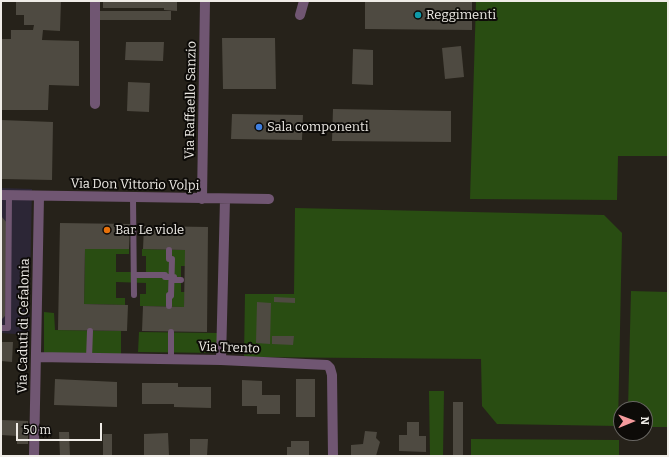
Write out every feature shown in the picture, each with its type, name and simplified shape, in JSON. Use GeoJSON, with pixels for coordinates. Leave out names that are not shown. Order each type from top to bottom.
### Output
{"type":"FeatureCollection","features":[{"type":"Feature","properties":{"kind":"street"},"geometry":{"type":"LineString","coordinates":[[94,104],[96,1]]}},
{"type":"Feature","properties":{"kind":"street","name":"Via Raffaello Sanzio"},"geometry":{"type":"LineString","coordinates":[[202,199],[205,1]]}},
{"type":"Feature","properties":{"kind":"street"},"geometry":{"type":"LineString","coordinates":[[300,15],[304,1]]}},
{"type":"Feature","properties":{"kind":"street","name":"Via Don Vittorio Volpi"},"geometry":{"type":"LineString","coordinates":[[5,196],[269,199]]}},
{"type":"Feature","properties":{"kind":"street","name":"Via Caduti di Cefalonia"},"geometry":{"type":"LineString","coordinates":[[34,456],[39,197]]}},
{"type":"Feature","properties":{"kind":"street"},"geometry":{"type":"LineString","coordinates":[[221,360],[225,199]]}},
{"type":"Feature","properties":{"kind":"street","name":"Via Trento"},"geometry":{"type":"LineString","coordinates":[[37,357],[221,360],[327,365],[332,375],[333,456]]}},
{"type":"Feature","properties":{"kind":"lane"},"geometry":{"type":"LineString","coordinates":[[1,328],[8,328],[5,196]]}},
{"type":"Feature","properties":{"kind":"lane"},"geometry":{"type":"LineString","coordinates":[[134,198],[134,295]]}},
{"type":"Feature","properties":{"kind":"lane"},"geometry":{"type":"LineString","coordinates":[[169,250],[169,259],[172,259],[171,296],[169,296],[169,306]]}},
{"type":"Feature","properties":{"kind":"lane"},"geometry":{"type":"LineString","coordinates":[[134,275],[165,275],[165,277],[174,277],[174,280],[181,280]]}},
{"type":"Feature","properties":{"kind":"lane"},"geometry":{"type":"LineString","coordinates":[[89,358],[90,331]]}},
{"type":"Feature","properties":{"kind":"lane"},"geometry":{"type":"LineString","coordinates":[[171,332],[171,359]]}},
{"type":"Feature","properties":{"kind":"shaded area"},"geometry":{"type":"Polygon","coordinates":[[[1,188],[32,189],[29,335],[1,333],[1,188]]]}},
{"type":"Feature","properties":{"kind":"green space"},"geometry":{"type":"Polygon","coordinates":[[[476,1],[668,1],[668,156],[618,156],[617,200],[470,199],[476,1]]]}},
{"type":"Feature","properties":{"kind":"green space"},"geometry":{"type":"Polygon","coordinates":[[[295,208],[604,215],[622,233],[619,401],[613,401],[613,426],[497,424],[482,406],[481,359],[244,357],[245,294],[294,294],[295,208]]]}},
{"type":"Feature","properties":{"kind":"green space"},"geometry":{"type":"Polygon","coordinates":[[[85,249],[129,249],[129,254],[116,254],[116,272],[146,272],[146,256],[142,256],[142,249],[185,250],[185,266],[181,266],[181,292],[185,292],[184,307],[140,306],[140,294],[146,294],[146,283],[116,282],[116,298],[125,298],[125,305],[84,304],[85,249]]]}},
{"type":"Feature","properties":{"kind":"green space"},"geometry":{"type":"Polygon","coordinates":[[[631,291],[668,292],[668,427],[653,427],[653,401],[628,401],[631,291]]]}},
{"type":"Feature","properties":{"kind":"green space"},"geometry":{"type":"Polygon","coordinates":[[[44,312],[54,313],[55,330],[121,331],[121,358],[44,357],[44,312]]]}},
{"type":"Feature","properties":{"kind":"green space"},"geometry":{"type":"Polygon","coordinates":[[[139,332],[218,333],[217,353],[138,352],[139,332]]]}},
{"type":"Feature","properties":{"kind":"green space"},"geometry":{"type":"Polygon","coordinates":[[[429,391],[444,391],[443,456],[430,456],[429,391]]]}},
{"type":"Feature","properties":{"kind":"green space"},"geometry":{"type":"Polygon","coordinates":[[[471,439],[619,441],[619,456],[471,456],[471,439]]]}},
{"type":"Feature","properties":{"kind":"building"},"geometry":{"type":"Polygon","coordinates":[[[16,1],[61,1],[60,31],[43,30],[42,40],[79,41],[79,86],[49,85],[48,110],[1,110],[1,39],[11,39],[11,30],[33,30],[34,25],[24,25],[24,15],[16,15],[16,1]]]}},
{"type":"Feature","properties":{"kind":"building"},"geometry":{"type":"Polygon","coordinates":[[[103,1],[164,1],[164,8],[103,8],[103,1]]]}},
{"type":"Feature","properties":{"kind":"building"},"geometry":{"type":"Polygon","coordinates":[[[164,1],[177,1],[177,11],[164,10],[164,1]]]}},
{"type":"Feature","properties":{"kind":"building","name":"Reggimenti"},"geometry":{"type":"Polygon","coordinates":[[[365,1],[472,1],[472,30],[365,29],[365,1]]]}},
{"type":"Feature","properties":{"kind":"building"},"geometry":{"type":"Polygon","coordinates":[[[99,11],[171,11],[171,20],[99,20],[99,11]]]}},
{"type":"Feature","properties":{"kind":"building"},"geometry":{"type":"Polygon","coordinates":[[[222,38],[275,38],[276,89],[223,89],[222,38]]]}},
{"type":"Feature","properties":{"kind":"building"},"geometry":{"type":"Polygon","coordinates":[[[126,42],[164,42],[163,61],[125,60],[126,42]]]}},
{"type":"Feature","properties":{"kind":"building"},"geometry":{"type":"Polygon","coordinates":[[[461,46],[464,77],[445,79],[442,48],[461,46]]]}},
{"type":"Feature","properties":{"kind":"building"},"geometry":{"type":"Polygon","coordinates":[[[353,49],[373,50],[373,85],[352,84],[353,49]]]}},
{"type":"Feature","properties":{"kind":"building"},"geometry":{"type":"Polygon","coordinates":[[[128,82],[150,83],[149,112],[127,111],[128,82]]]}},
{"type":"Feature","properties":{"kind":"building"},"geometry":{"type":"Polygon","coordinates":[[[333,109],[451,111],[451,142],[332,141],[333,109]]]}},
{"type":"Feature","properties":{"kind":"building"},"geometry":{"type":"Polygon","coordinates":[[[232,114],[303,115],[302,140],[231,139],[232,114]]]}},
{"type":"Feature","properties":{"kind":"building"},"geometry":{"type":"Polygon","coordinates":[[[1,120],[53,122],[52,180],[1,179],[1,120]]]}},
{"type":"Feature","properties":{"kind":"building"},"geometry":{"type":"Polygon","coordinates":[[[1,216],[8,224],[5,316],[1,320],[1,216]]]}},
{"type":"Feature","properties":{"kind":"building"},"geometry":{"type":"Polygon","coordinates":[[[60,223],[130,224],[129,249],[85,249],[84,304],[128,305],[127,331],[58,330],[60,223]]]}},
{"type":"Feature","properties":{"kind":"building"},"geometry":{"type":"Polygon","coordinates":[[[144,226],[208,227],[207,332],[142,331],[143,306],[184,307],[185,250],[143,249],[144,226]]]}},
{"type":"Feature","properties":{"kind":"building"},"geometry":{"type":"Polygon","coordinates":[[[274,297],[295,298],[295,303],[274,302],[274,297]]]}},
{"type":"Feature","properties":{"kind":"building"},"geometry":{"type":"Polygon","coordinates":[[[257,302],[271,303],[270,344],[256,343],[257,302]]]}},
{"type":"Feature","properties":{"kind":"building"},"geometry":{"type":"Polygon","coordinates":[[[272,336],[294,336],[293,345],[272,344],[272,336]]]}},
{"type":"Feature","properties":{"kind":"building"},"geometry":{"type":"Polygon","coordinates":[[[1,342],[13,342],[12,362],[1,361],[1,342]]]}},
{"type":"Feature","properties":{"kind":"building"},"geometry":{"type":"Polygon","coordinates":[[[55,379],[117,382],[117,407],[54,405],[55,379]]]}},
{"type":"Feature","properties":{"kind":"building"},"geometry":{"type":"Polygon","coordinates":[[[296,379],[315,379],[315,417],[296,417],[296,379]]]}},
{"type":"Feature","properties":{"kind":"building"},"geometry":{"type":"Polygon","coordinates":[[[242,380],[262,381],[262,395],[280,395],[280,414],[257,414],[257,406],[242,406],[242,380]]]}},
{"type":"Feature","properties":{"kind":"building"},"geometry":{"type":"Polygon","coordinates":[[[142,383],[178,383],[178,387],[211,387],[211,408],[174,407],[174,404],[142,404],[142,383]]]}},
{"type":"Feature","properties":{"kind":"building"},"geometry":{"type":"Polygon","coordinates":[[[453,402],[463,402],[463,455],[453,455],[453,402]]]}},
{"type":"Feature","properties":{"kind":"building"},"geometry":{"type":"Polygon","coordinates":[[[1,420],[28,421],[28,444],[17,444],[17,436],[1,435],[1,420]]]}},
{"type":"Feature","properties":{"kind":"building"},"geometry":{"type":"Polygon","coordinates":[[[407,422],[419,422],[419,436],[426,436],[426,452],[399,451],[399,435],[407,435],[407,422]]]}},
{"type":"Feature","properties":{"kind":"building"},"geometry":{"type":"Polygon","coordinates":[[[365,431],[377,432],[376,438],[380,442],[376,456],[351,456],[351,445],[363,444],[365,431]]]}},
{"type":"Feature","properties":{"kind":"building"},"geometry":{"type":"Polygon","coordinates":[[[59,432],[69,432],[70,456],[60,456],[59,432]]]}},
{"type":"Feature","properties":{"kind":"building"},"geometry":{"type":"Polygon","coordinates":[[[168,433],[169,455],[144,455],[144,434],[168,433]]]}},
{"type":"Feature","properties":{"kind":"building"},"geometry":{"type":"Polygon","coordinates":[[[103,434],[112,434],[112,456],[103,456],[103,434]]]}},
{"type":"Feature","properties":{"kind":"building"},"geometry":{"type":"Polygon","coordinates":[[[190,439],[208,439],[207,456],[190,456],[190,439]]]}},
{"type":"Feature","properties":{"kind":"building"},"geometry":{"type":"Polygon","coordinates":[[[291,441],[309,441],[309,456],[287,456],[287,447],[291,447],[291,441]]]}},
{"type":"Feature","properties":{"kind":"place","name":"Reggimenti"},"geometry":{"type":"Point","coordinates":[418,15]}},
{"type":"Feature","properties":{"kind":"place","name":"Sala componenti"},"geometry":{"type":"Point","coordinates":[259,127]}},
{"type":"Feature","properties":{"kind":"place","name":"Bar Le viole"},"geometry":{"type":"Point","coordinates":[107,230]}}]}
